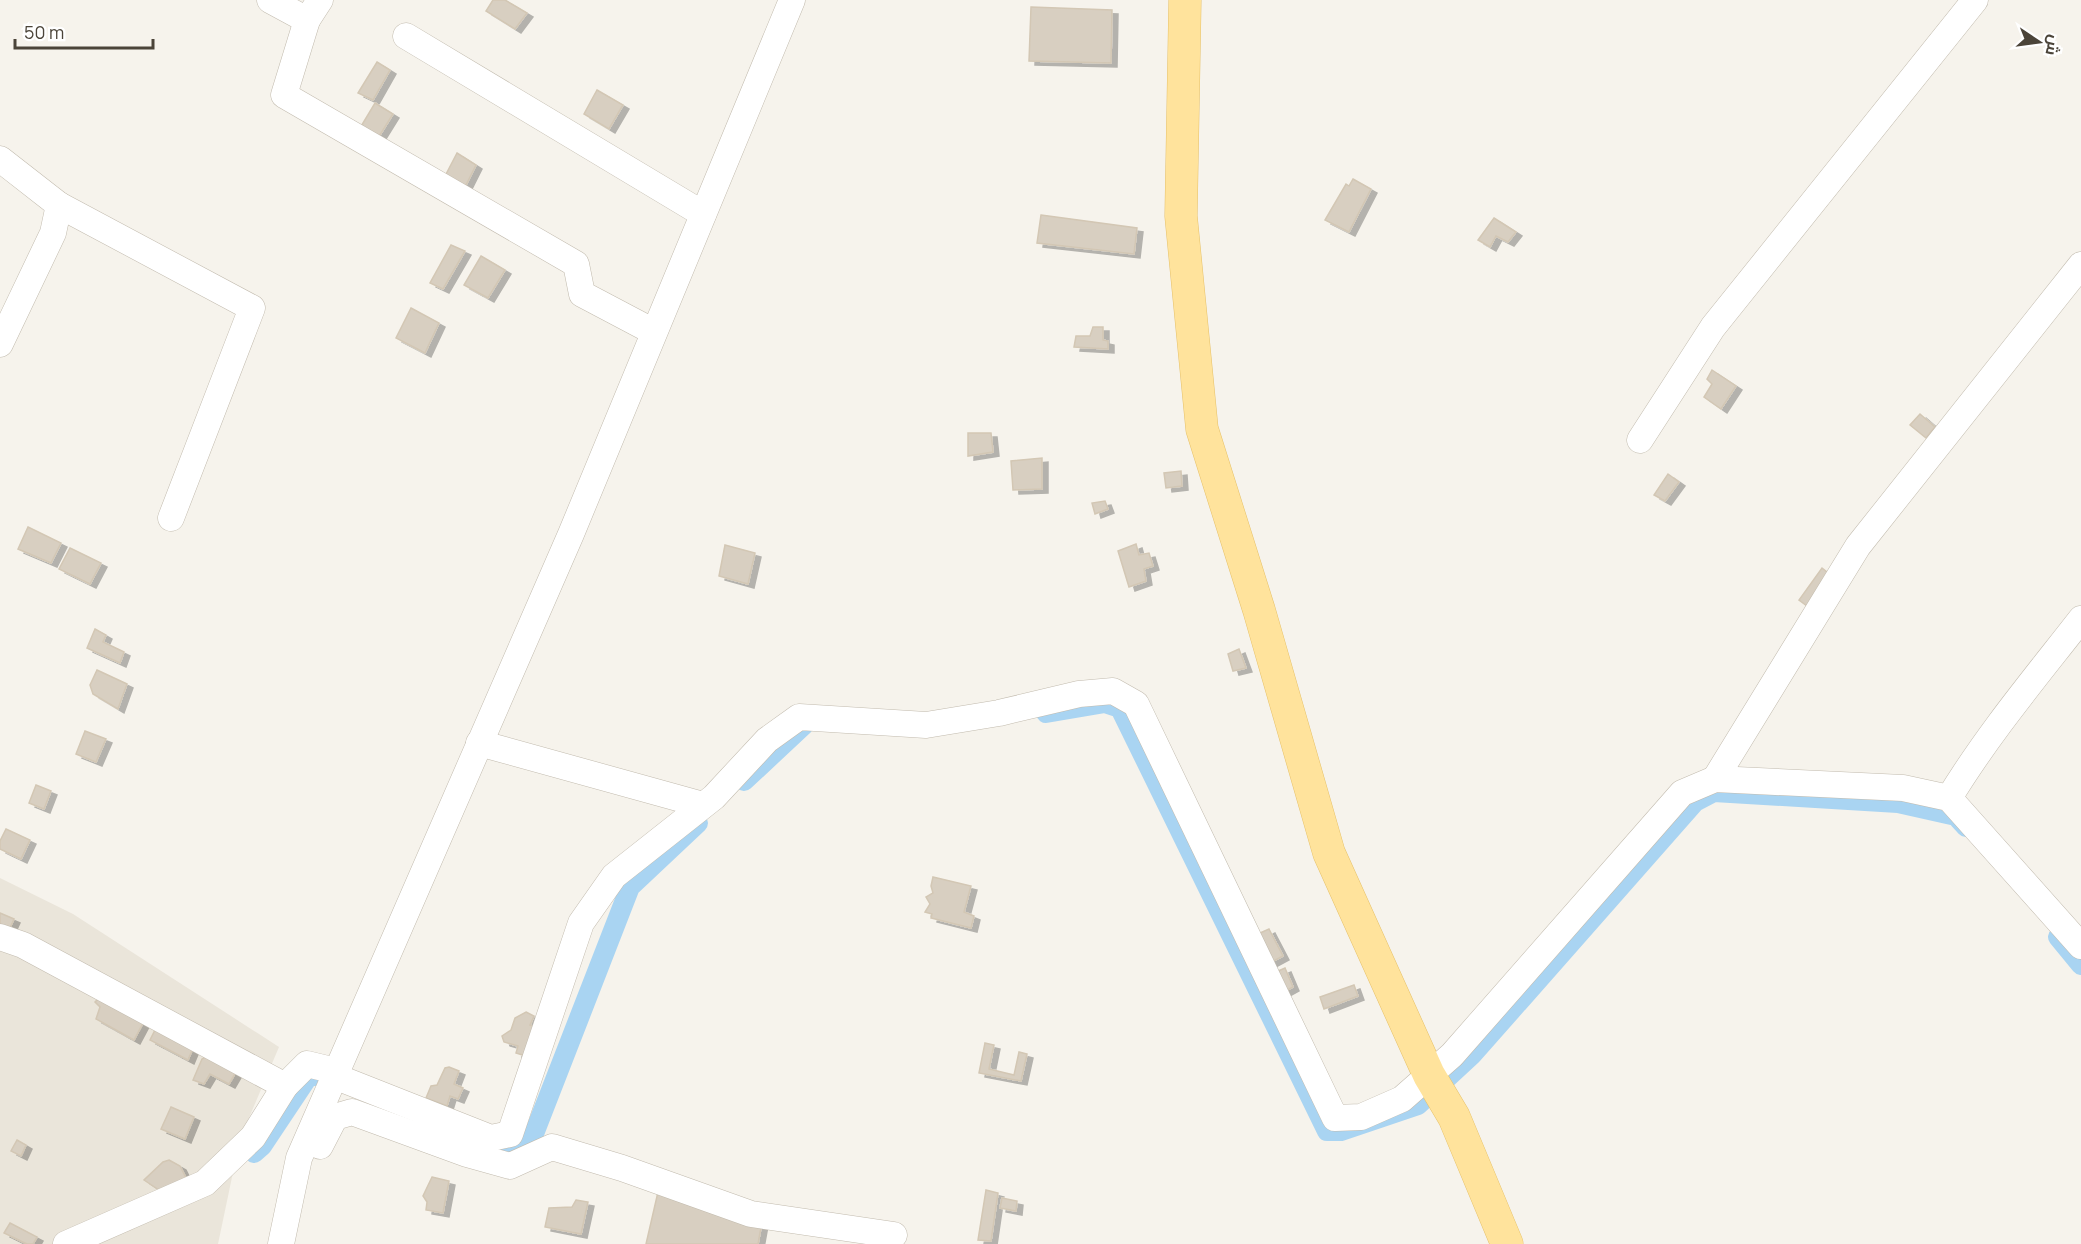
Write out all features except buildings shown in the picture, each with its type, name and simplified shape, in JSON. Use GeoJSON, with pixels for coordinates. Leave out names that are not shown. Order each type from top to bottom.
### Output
{"type":"FeatureCollection","features":[{"type":"Feature","properties":{"kind":"main road"},"geometry":{"type":"LineString","coordinates":[[1185,0],[1181,216],[1202,429],[1259,610],[1329,854],[1429,1075],[1454,1117],[1507,1244]]}},
{"type":"Feature","properties":{"kind":"street"},"geometry":{"type":"LineString","coordinates":[[270,0],[313,10],[284,95],[576,264],[582,294],[654,332]]}},
{"type":"Feature","properties":{"kind":"street"},"geometry":{"type":"LineString","coordinates":[[281,1244],[299,1158],[571,534],[792,0]]}},
{"type":"Feature","properties":{"kind":"street"},"geometry":{"type":"LineString","coordinates":[[1640,440],[1713,327],[1975,0]]}},
{"type":"Feature","properties":{"kind":"street"},"geometry":{"type":"LineString","coordinates":[[406,36],[703,214]]}},
{"type":"Feature","properties":{"kind":"street"},"geometry":{"type":"LineString","coordinates":[[0,159],[59,205],[252,308],[171,518]]}},
{"type":"Feature","properties":{"kind":"street"},"geometry":{"type":"LineString","coordinates":[[0,344],[53,233],[59,205]]}},
{"type":"Feature","properties":{"kind":"street"},"geometry":{"type":"LineString","coordinates":[[1715,779],[1858,546],[2081,265]]}},
{"type":"Feature","properties":{"kind":"street"},"geometry":{"type":"LineString","coordinates":[[1949,798],[1974,757],[2021,693],[2081,619]]}},
{"type":"Feature","properties":{"kind":"street"},"geometry":{"type":"LineString","coordinates":[[66,1244],[205,1183],[254,1137],[285,1086],[307,1064],[491,1138],[510,1134],[581,923],[614,876],[703,806],[767,740],[799,717],[926,725],[999,713],[1079,694],[1113,691],[1136,704],[1335,1118],[1361,1117],[1402,1099],[1452,1055],[1682,793],[1715,779],[1903,788],[1949,798],[2081,946]]}},
{"type":"Feature","properties":{"kind":"street"},"geometry":{"type":"LineString","coordinates":[[479,743],[703,806]]}},
{"type":"Feature","properties":{"kind":"street"},"geometry":{"type":"LineString","coordinates":[[0,937],[23,945],[285,1086]]}},
{"type":"Feature","properties":{"kind":"street"},"geometry":{"type":"LineString","coordinates":[[297,1170],[318,1148],[335,1117],[352,1112],[467,1154],[510,1166],[552,1147],[622,1168],[751,1214],[894,1235]]}},
{"type":"Feature","properties":{"kind":"shaded area"},"geometry":{"type":"Polygon","coordinates":[[[0,878],[73,914],[279,1047],[240,1139],[218,1244],[0,1244],[0,878]]]}},
{"type":"Feature","properties":{"kind":"waterway"},"geometry":{"type":"LineString","coordinates":[[1046,713],[1105,703],[1120,708],[1327,1131],[1341,1131],[1418,1105],[1472,1055],[1695,802],[1714,792],[1898,803],[1956,816],[1966,827]]}},
{"type":"Feature","properties":{"kind":"waterway"},"geometry":{"type":"LineString","coordinates":[[744,781],[804,725]]}},
{"type":"Feature","properties":{"kind":"waterway"},"geometry":{"type":"LineString","coordinates":[[479,1140],[525,1157],[630,887],[698,823]]}},
{"type":"Feature","properties":{"kind":"waterway"},"geometry":{"type":"LineString","coordinates":[[2058,937],[2081,965]]}},
{"type":"Feature","properties":{"kind":"waterway"},"geometry":{"type":"LineString","coordinates":[[254,1153],[262,1146],[310,1074],[315,1076]]}}]}
